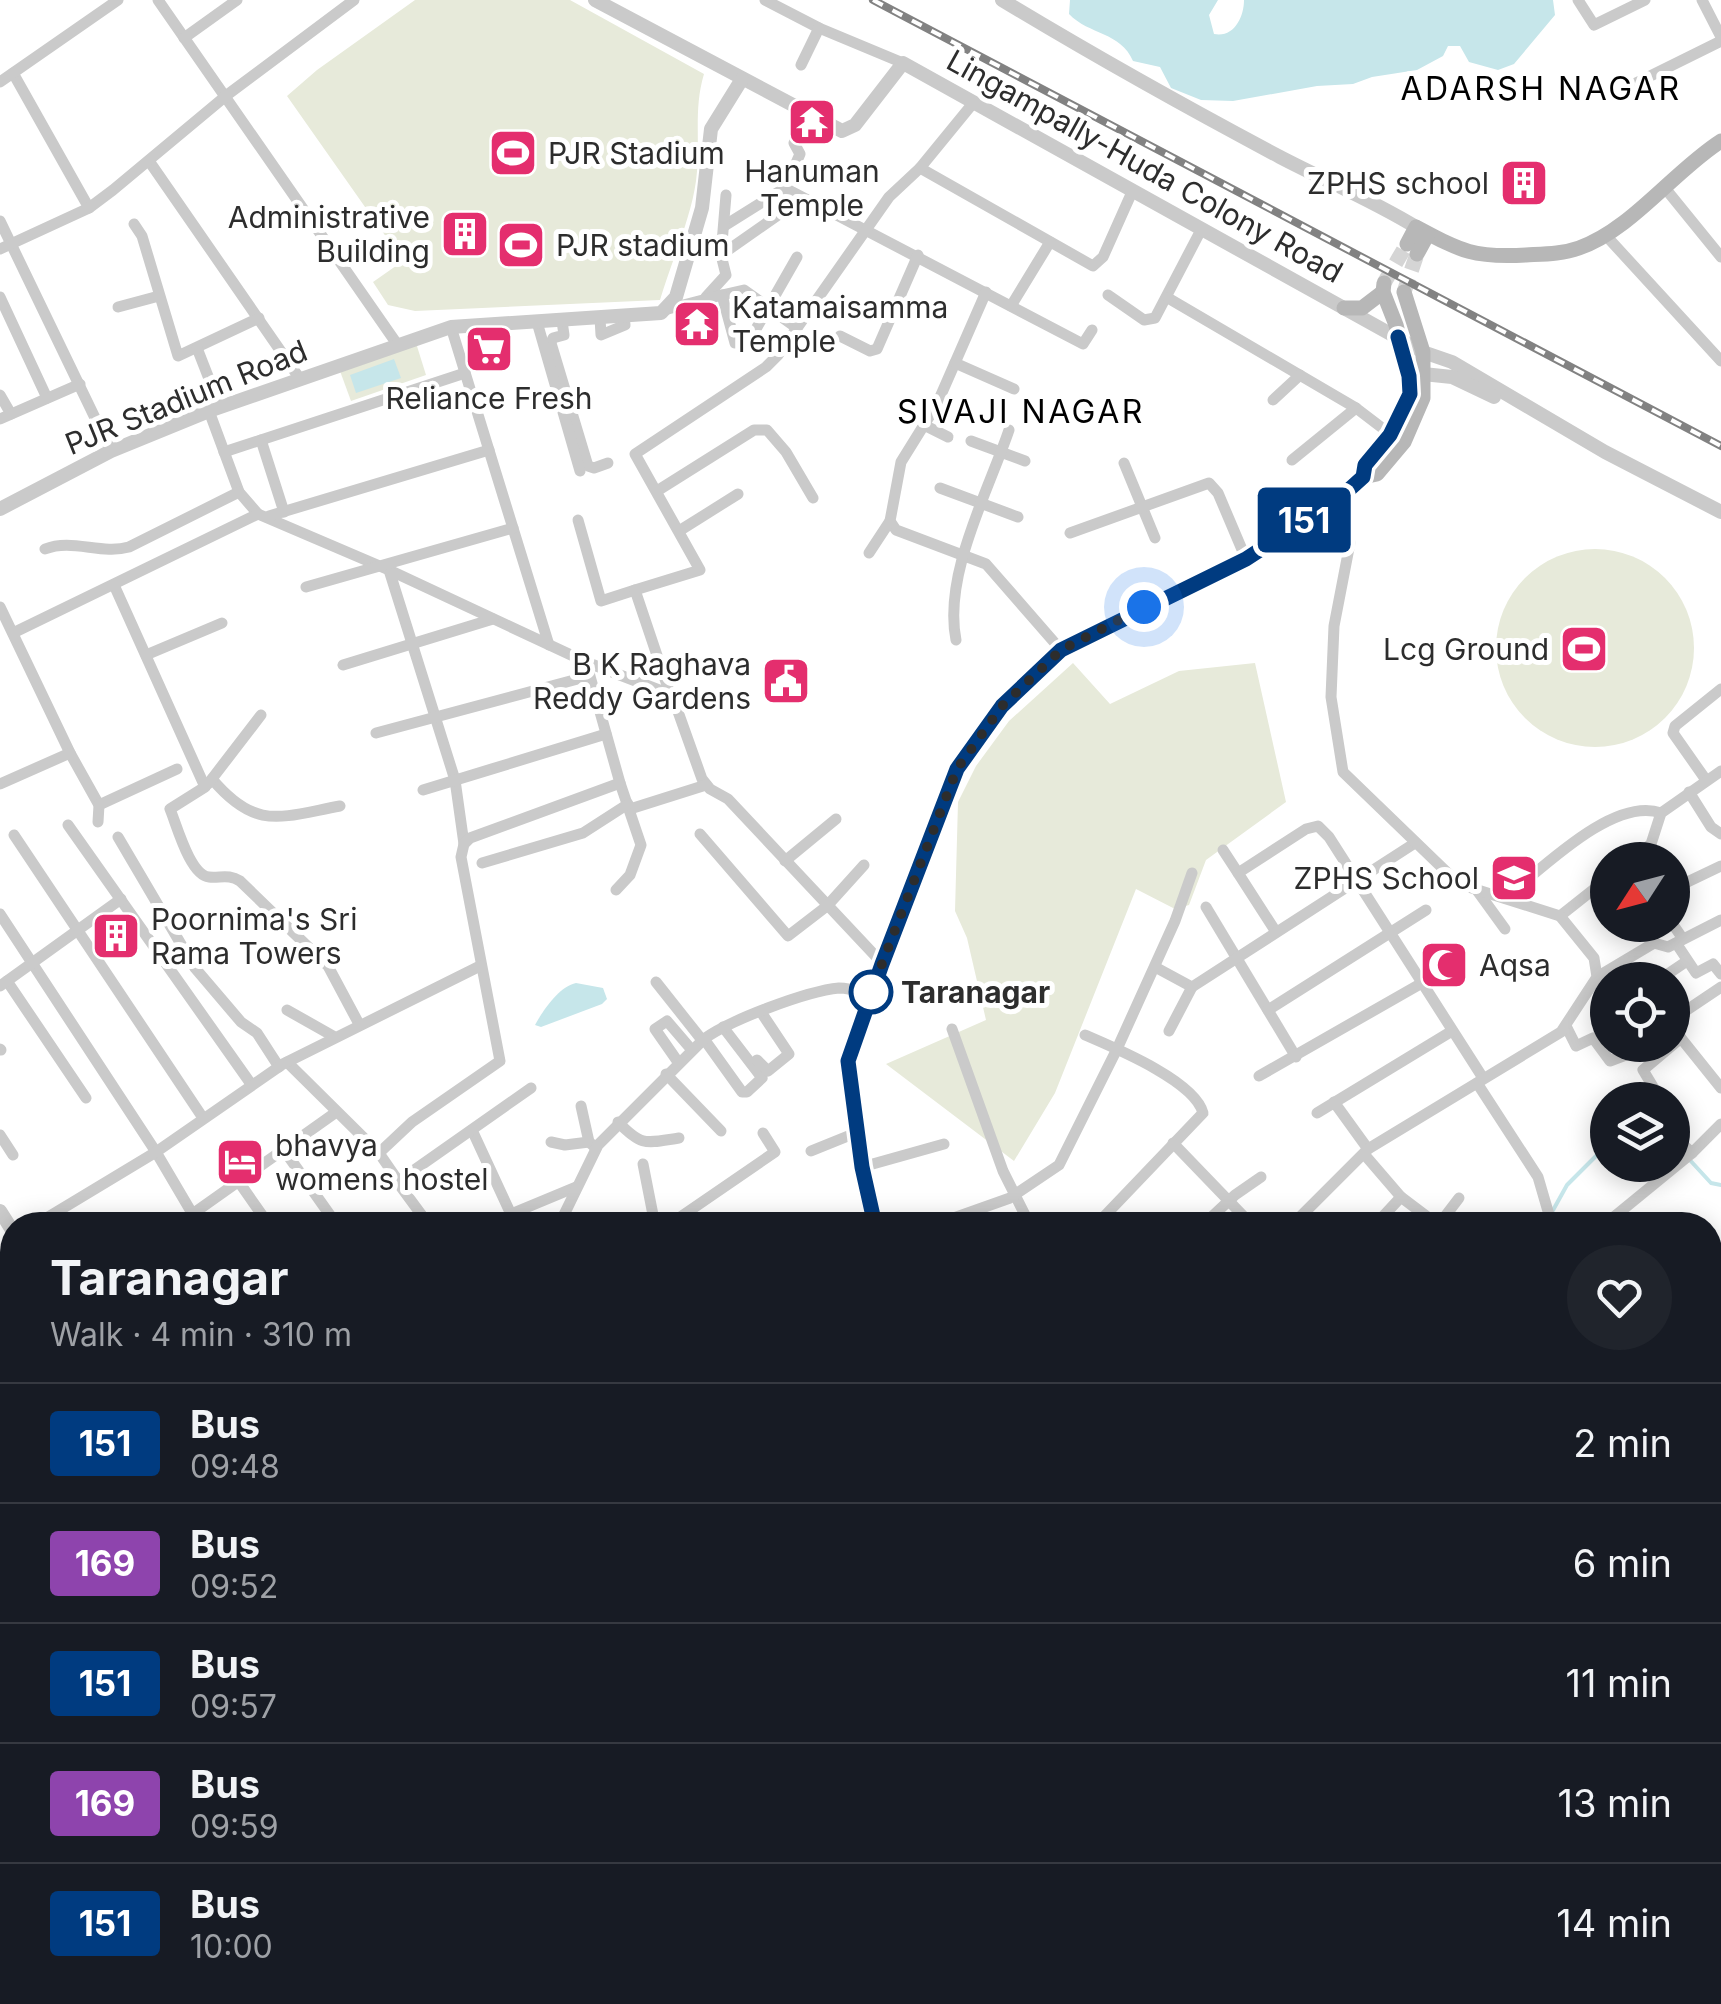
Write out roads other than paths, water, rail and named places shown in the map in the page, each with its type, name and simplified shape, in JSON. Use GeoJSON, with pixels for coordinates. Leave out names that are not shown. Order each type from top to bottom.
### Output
{"type":"FeatureCollection","features":[{"type":"Feature","properties":{"kind":"main road"},"geometry":{"type":"LineString","coordinates":[[1417,239],[1492,257],[1553,254],[1580,248],[1624,220],[1721,141]]}},
{"type":"Feature","properties":{"kind":"main road"},"geometry":{"type":"LineString","coordinates":[[1417,239],[1460,260],[1494,265],[1555,262],[1581,256],[1610,240],[1721,153]]}},
{"type":"Feature","properties":{"kind":"main road"},"geometry":{"type":"LineString","coordinates":[[1344,308],[1362,308],[1384,288],[1409,376],[1410,394],[1397,439]]}},
{"type":"Feature","properties":{"kind":"main road"},"geometry":{"type":"LineString","coordinates":[[872,1212],[848,1061],[957,769],[1002,706],[1061,650],[1246,559],[1342,496],[1363,477],[1365,465],[1397,439],[1423,398],[1423,352],[1404,292]]}},
{"type":"Feature","properties":{"kind":"street"},"geometry":{"type":"LineString","coordinates":[[0,82],[118,0]]}},
{"type":"Feature","properties":{"kind":"street"},"geometry":{"type":"LineString","coordinates":[[158,0],[398,344]]}},
{"type":"Feature","properties":{"kind":"street"},"geometry":{"type":"LineString","coordinates":[[184,38],[237,0]]}},
{"type":"Feature","properties":{"kind":"street","name":"Lingampally-Huda Colony Road"},"geometry":{"type":"LineString","coordinates":[[595,0],[842,131],[856,126],[902,63],[1423,352],[1452,362],[1518,402]]}},
{"type":"Feature","properties":{"kind":"street"},"geometry":{"type":"LineString","coordinates":[[765,0],[902,63]]}},
{"type":"Feature","properties":{"kind":"street"},"geometry":{"type":"LineString","coordinates":[[1002,0],[1105,62],[1357,196],[1417,239]]}},
{"type":"Feature","properties":{"kind":"street"},"geometry":{"type":"LineString","coordinates":[[1578,0],[1594,25],[1645,0]]}},
{"type":"Feature","properties":{"kind":"street"},"geometry":{"type":"LineString","coordinates":[[1622,90],[1721,39],[1702,0]]}},
{"type":"Feature","properties":{"kind":"street"},"geometry":{"type":"LineString","coordinates":[[6,246],[115,193],[226,95],[350,1]]}},
{"type":"Feature","properties":{"kind":"street"},"geometry":{"type":"LineString","coordinates":[[800,64],[819,28]]}},
{"type":"Feature","properties":{"kind":"street"},"geometry":{"type":"LineString","coordinates":[[13,73],[88,208]]}},
{"type":"Feature","properties":{"kind":"street"},"geometry":{"type":"LineString","coordinates":[[668,309],[676,297],[702,208],[711,129],[742,80]]}},
{"type":"Feature","properties":{"kind":"street"},"geometry":{"type":"LineString","coordinates":[[578,520],[601,601],[700,570],[635,454],[766,367],[889,197],[920,168],[974,102]]}},
{"type":"Feature","properties":{"kind":"street"},"geometry":{"type":"LineString","coordinates":[[724,226],[785,188],[800,154],[794,143],[807,115]]}},
{"type":"Feature","properties":{"kind":"street"},"geometry":{"type":"LineString","coordinates":[[149,160],[300,379]]}},
{"type":"Feature","properties":{"kind":"street"},"geometry":{"type":"LineString","coordinates":[[920,168],[1093,266],[1098,263],[1132,192]]}},
{"type":"Feature","properties":{"kind":"street"},"geometry":{"type":"LineString","coordinates":[[785,188],[1083,344],[1092,330]]}},
{"type":"Feature","properties":{"kind":"street"},"geometry":{"type":"LineString","coordinates":[[1669,193],[1721,257]]}},
{"type":"Feature","properties":{"kind":"street"},"geometry":{"type":"LineString","coordinates":[[704,299],[726,275],[721,254],[726,195]]}},
{"type":"Feature","properties":{"kind":"street"},"geometry":{"type":"LineString","coordinates":[[688,250],[721,254],[800,198]]}},
{"type":"Feature","properties":{"kind":"street"},"geometry":{"type":"LineString","coordinates":[[0,221],[6,246],[112,451]]}},
{"type":"Feature","properties":{"kind":"street"},"geometry":{"type":"LineString","coordinates":[[134,224],[142,236],[175,353],[182,356],[258,318]]}},
{"type":"Feature","properties":{"kind":"street"},"geometry":{"type":"LineString","coordinates":[[1108,295],[1148,321],[1159,314],[1200,230]]}},
{"type":"Feature","properties":{"kind":"street"},"geometry":{"type":"LineString","coordinates":[[1610,240],[1721,361]]}},
{"type":"Feature","properties":{"kind":"street"},"geometry":{"type":"LineString","coordinates":[[1011,306],[1050,242]]}},
{"type":"Feature","properties":{"kind":"street"},"geometry":{"type":"LineString","coordinates":[[840,336],[870,351],[877,349],[918,255]]}},
{"type":"Feature","properties":{"kind":"street"},"geometry":{"type":"LineString","coordinates":[[722,296],[735,343],[748,342],[796,257]]}},
{"type":"Feature","properties":{"kind":"street"},"geometry":{"type":"LineString","coordinates":[[668,309],[744,290],[796,328]]}},
{"type":"Feature","properties":{"kind":"street"},"geometry":{"type":"LineString","coordinates":[[868,553],[890,521],[901,462],[924,425],[986,292]]}},
{"type":"Feature","properties":{"kind":"street"},"geometry":{"type":"LineString","coordinates":[[118,307],[159,296]]}},
{"type":"Feature","properties":{"kind":"street"},"geometry":{"type":"LineString","coordinates":[[0,297],[48,398]]}},
{"type":"Feature","properties":{"kind":"street"},"geometry":{"type":"LineString","coordinates":[[1168,298],[1356,408],[1397,439]]}},
{"type":"Feature","properties":{"kind":"street","name":"PJR Stadium Road"},"geometry":{"type":"LineString","coordinates":[[0,509],[112,451],[214,409],[451,327],[661,313],[668,309]]}},
{"type":"Feature","properties":{"kind":"street"},"geometry":{"type":"LineString","coordinates":[[562,321],[564,335],[553,338],[551,343],[588,466],[608,463]]}},
{"type":"Feature","properties":{"kind":"street"},"geometry":{"type":"LineString","coordinates":[[537,322],[580,471]]}},
{"type":"Feature","properties":{"kind":"street"},"geometry":{"type":"LineString","coordinates":[[451,327],[549,645]]}},
{"type":"Feature","properties":{"kind":"street"},"geometry":{"type":"LineString","coordinates":[[197,348],[224,452],[239,492],[264,515],[586,662],[672,697]]}},
{"type":"Feature","properties":{"kind":"street"},"geometry":{"type":"LineString","coordinates":[[954,363],[1014,390]]}},
{"type":"Feature","properties":{"kind":"street"},"geometry":{"type":"LineString","coordinates":[[224,452],[465,373]]}},
{"type":"Feature","properties":{"kind":"street"},"geometry":{"type":"LineString","coordinates":[[1424,374],[1452,377],[1505,403],[1518,402],[1721,512]]}},
{"type":"Feature","properties":{"kind":"street"},"geometry":{"type":"LineString","coordinates":[[1273,400],[1300,375]]}},
{"type":"Feature","properties":{"kind":"street"},"geometry":{"type":"LineString","coordinates":[[0,395],[6,417],[80,384]]}},
{"type":"Feature","properties":{"kind":"street"},"geometry":{"type":"LineString","coordinates":[[1292,460],[1356,408]]}},
{"type":"Feature","properties":{"kind":"street"},"geometry":{"type":"LineString","coordinates":[[924,425],[948,437]]}},
{"type":"Feature","properties":{"kind":"street"},"geometry":{"type":"LineString","coordinates":[[656,491],[754,430],[767,430],[786,452],[813,498]]}},
{"type":"Feature","properties":{"kind":"street"},"geometry":{"type":"LineString","coordinates":[[956,640],[953,610],[964,556],[1009,430]]}},
{"type":"Feature","properties":{"kind":"street"},"geometry":{"type":"LineString","coordinates":[[261,440],[284,512]]}},
{"type":"Feature","properties":{"kind":"street"},"geometry":{"type":"LineString","coordinates":[[971,440],[1025,461]]}},
{"type":"Feature","properties":{"kind":"street"},"geometry":{"type":"LineString","coordinates":[[13,633],[264,515],[488,450]]}},
{"type":"Feature","properties":{"kind":"street"},"geometry":{"type":"LineString","coordinates":[[1124,463],[1156,538]]}},
{"type":"Feature","properties":{"kind":"street"},"geometry":{"type":"LineString","coordinates":[[1070,533],[1209,483],[1218,492],[1246,559]]}},
{"type":"Feature","properties":{"kind":"street"},"geometry":{"type":"LineString","coordinates":[[940,488],[1018,517]]}},
{"type":"Feature","properties":{"kind":"street"},"geometry":{"type":"LineString","coordinates":[[45,549],[63,544],[116,550],[129,547],[239,492]]}},
{"type":"Feature","properties":{"kind":"street"},"geometry":{"type":"LineString","coordinates":[[679,530],[738,494]]}},
{"type":"Feature","properties":{"kind":"street"},"geometry":{"type":"LineString","coordinates":[[1342,496],[1350,543],[1334,626],[1331,697],[1343,772],[1459,884],[1560,916],[1595,962]]}},
{"type":"Feature","properties":{"kind":"street"},"geometry":{"type":"LineString","coordinates":[[890,521],[904,534],[992,569],[1061,650]]}},
{"type":"Feature","properties":{"kind":"street"},"geometry":{"type":"LineString","coordinates":[[306,587],[384,568],[513,528]]}},
{"type":"Feature","properties":{"kind":"street"},"geometry":{"type":"LineString","coordinates":[[378,1153],[412,1122],[500,1060],[461,857],[464,844],[456,780],[384,568]]}},
{"type":"Feature","properties":{"kind":"street"},"geometry":{"type":"LineString","coordinates":[[114,585],[209,783],[231,802],[255,815],[278,817],[340,806]]}},
{"type":"Feature","properties":{"kind":"street"},"geometry":{"type":"LineString","coordinates":[[635,590],[706,785],[728,799],[882,964]]}},
{"type":"Feature","properties":{"kind":"street"},"geometry":{"type":"LineString","coordinates":[[0,606],[99,805],[98,822]]}},
{"type":"Feature","properties":{"kind":"street"},"geometry":{"type":"LineString","coordinates":[[343,665],[493,619]]}},
{"type":"Feature","properties":{"kind":"street"},"geometry":{"type":"LineString","coordinates":[[146,656],[222,623]]}},
{"type":"Feature","properties":{"kind":"street"},"geometry":{"type":"LineString","coordinates":[[586,662],[642,849],[630,874],[616,890]]}},
{"type":"Feature","properties":{"kind":"street"},"geometry":{"type":"LineString","coordinates":[[376,733],[589,676]]}},
{"type":"Feature","properties":{"kind":"street"},"geometry":{"type":"LineString","coordinates":[[1706,780],[1672,732],[1674,726],[1721,689]]}},
{"type":"Feature","properties":{"kind":"street"},"geometry":{"type":"LineString","coordinates":[[262,714],[209,783],[170,809],[195,870],[207,877],[230,876],[240,881],[328,966],[359,1024]]}},
{"type":"Feature","properties":{"kind":"street"},"geometry":{"type":"LineString","coordinates":[[423,790],[606,734]]}},
{"type":"Feature","properties":{"kind":"street"},"geometry":{"type":"LineString","coordinates":[[0,784],[70,753]]}},
{"type":"Feature","properties":{"kind":"street"},"geometry":{"type":"LineString","coordinates":[[99,805],[177,769]]}},
{"type":"Feature","properties":{"kind":"street"},"geometry":{"type":"LineString","coordinates":[[1652,842],[1661,813],[1721,772]]}},
{"type":"Feature","properties":{"kind":"street"},"geometry":{"type":"LineString","coordinates":[[464,844],[470,838],[620,783]]}},
{"type":"Feature","properties":{"kind":"street"},"geometry":{"type":"LineString","coordinates":[[482,862],[584,833],[629,807],[706,785]]}},
{"type":"Feature","properties":{"kind":"street"},"geometry":{"type":"LineString","coordinates":[[1689,792],[1711,827],[1721,834]]}},
{"type":"Feature","properties":{"kind":"street"},"geometry":{"type":"LineString","coordinates":[[1505,898],[1604,822],[1636,810],[1661,813]]}},
{"type":"Feature","properties":{"kind":"street"},"geometry":{"type":"LineString","coordinates":[[786,861],[836,819]]}},
{"type":"Feature","properties":{"kind":"street"},"geometry":{"type":"LineString","coordinates":[[68,824],[251,1084]]}},
{"type":"Feature","properties":{"kind":"street"},"geometry":{"type":"LineString","coordinates":[[1238,873],[1306,829],[1318,826],[1329,837],[1452,1031],[1538,1177],[1549,1212]]}},
{"type":"Feature","properties":{"kind":"street"},"geometry":{"type":"LineString","coordinates":[[700,834],[784,935],[792,934],[827,906],[864,865]]}},
{"type":"Feature","properties":{"kind":"street"},"geometry":{"type":"LineString","coordinates":[[14,835],[204,1118]]}},
{"type":"Feature","properties":{"kind":"street"},"geometry":{"type":"LineString","coordinates":[[118,836],[195,968],[241,1022],[257,1033],[283,1064],[378,1153],[419,1212]]}},
{"type":"Feature","properties":{"kind":"street"},"geometry":{"type":"LineString","coordinates":[[1169,1032],[1192,987],[1415,843]]}},
{"type":"Feature","properties":{"kind":"street"},"geometry":{"type":"LineString","coordinates":[[1223,850],[1276,932]]}},
{"type":"Feature","properties":{"kind":"street"},"geometry":{"type":"LineString","coordinates":[[1690,881],[1721,866]]}},
{"type":"Feature","properties":{"kind":"street"},"geometry":{"type":"LineString","coordinates":[[968,1212],[1016,1194],[1059,1165],[1118,1049],[1192,873]]}},
{"type":"Feature","properties":{"kind":"street"},"geometry":{"type":"LineString","coordinates":[[1476,889],[1505,929]]}},
{"type":"Feature","properties":{"kind":"street"},"geometry":{"type":"LineString","coordinates":[[1560,916],[1590,892]]}},
{"type":"Feature","properties":{"kind":"street"},"geometry":{"type":"LineString","coordinates":[[86,1098],[4,984],[120,899]]}},
{"type":"Feature","properties":{"kind":"street"},"geometry":{"type":"LineString","coordinates":[[1206,907],[1296,1057]]}},
{"type":"Feature","properties":{"kind":"street"},"geometry":{"type":"LineString","coordinates":[[1268,1010],[1426,910]]}},
{"type":"Feature","properties":{"kind":"street"},"geometry":{"type":"LineString","coordinates":[[0,914],[191,1212]]}},
{"type":"Feature","properties":{"kind":"street"},"geometry":{"type":"LineString","coordinates":[[1620,962],[1654,942],[1676,943],[1721,920]]}},
{"type":"Feature","properties":{"kind":"street"},"geometry":{"type":"LineString","coordinates":[[1676,943],[1682,962]]}},
{"type":"Feature","properties":{"kind":"street"},"geometry":{"type":"LineString","coordinates":[[1690,969],[1696,973],[1713,964],[1721,974]]}},
{"type":"Feature","properties":{"kind":"street"},"geometry":{"type":"LineString","coordinates":[[57,1212],[156,1152],[283,1064],[480,966]]}},
{"type":"Feature","properties":{"kind":"street"},"geometry":{"type":"LineString","coordinates":[[1154,966],[1192,987]]}},
{"type":"Feature","properties":{"kind":"street"},"geometry":{"type":"LineString","coordinates":[[656,982],[742,1092],[746,1092],[762,1082],[762,1078],[727,1026]]}},
{"type":"Feature","properties":{"kind":"street"},"geometry":{"type":"LineString","coordinates":[[1260,1076],[1422,983]]}},
{"type":"Feature","properties":{"kind":"street"},"geometry":{"type":"LineString","coordinates":[[1305,1212],[1366,1151],[1566,1026],[1590,987]]}},
{"type":"Feature","properties":{"kind":"street"},"geometry":{"type":"LineString","coordinates":[[1690,1010],[1721,987]]}},
{"type":"Feature","properties":{"kind":"street"},"geometry":{"type":"LineString","coordinates":[[565,1212],[593,1145],[703,1039],[761,1012],[824,990],[845,988],[870,995]]}},
{"type":"Feature","properties":{"kind":"street"},"geometry":{"type":"LineString","coordinates":[[287,1010],[334,1036]]}},
{"type":"Feature","properties":{"kind":"street"},"geometry":{"type":"LineString","coordinates":[[727,1026],[768,1071],[789,1054],[761,1012]]}},
{"type":"Feature","properties":{"kind":"street"},"geometry":{"type":"LineString","coordinates":[[678,1062],[655,1029],[667,1022],[691,1050]]}},
{"type":"Feature","properties":{"kind":"street"},"geometry":{"type":"LineString","coordinates":[[1566,1026],[1576,1046],[1590,1039]]}},
{"type":"Feature","properties":{"kind":"street"},"geometry":{"type":"LineString","coordinates":[[952,1029],[1003,1170],[1024,1212]]}},
{"type":"Feature","properties":{"kind":"street"},"geometry":{"type":"LineString","coordinates":[[1316,1113],[1452,1031]]}},
{"type":"Feature","properties":{"kind":"street"},"geometry":{"type":"LineString","coordinates":[[1085,1035],[1160,1072],[1200,1102],[1203,1113],[1108,1212]]}},
{"type":"Feature","properties":{"kind":"street"},"geometry":{"type":"LineString","coordinates":[[1690,1049],[1721,1088]]}},
{"type":"Feature","properties":{"kind":"street"},"geometry":{"type":"LineString","coordinates":[[1650,1082],[1643,1070],[1652,1062]]}},
{"type":"Feature","properties":{"kind":"street"},"geometry":{"type":"LineString","coordinates":[[666,1074],[721,1130]]}},
{"type":"Feature","properties":{"kind":"street"},"geometry":{"type":"LineString","coordinates":[[398,1182],[531,1088]]}},
{"type":"Feature","properties":{"kind":"street"},"geometry":{"type":"LineString","coordinates":[[1334,1102],[1401,1197],[1423,1212]]}},
{"type":"Feature","properties":{"kind":"street"},"geometry":{"type":"LineString","coordinates":[[581,1106],[593,1145]]}},
{"type":"Feature","properties":{"kind":"street"},"geometry":{"type":"LineString","coordinates":[[205,1212],[239,1182],[335,1112]]}},
{"type":"Feature","properties":{"kind":"street"},"geometry":{"type":"LineString","coordinates":[[618,1122],[643,1143],[679,1138]]}},
{"type":"Feature","properties":{"kind":"street"},"geometry":{"type":"LineString","coordinates":[[1690,1154],[1721,1124]]}},
{"type":"Feature","properties":{"kind":"street"},"geometry":{"type":"LineString","coordinates":[[472,1130],[510,1212]]}},
{"type":"Feature","properties":{"kind":"street"},"geometry":{"type":"LineString","coordinates":[[811,1151],[858,1132]]}},
{"type":"Feature","properties":{"kind":"street"},"geometry":{"type":"LineString","coordinates":[[689,1212],[774,1152],[762,1134]]}},
{"type":"Feature","properties":{"kind":"street"},"geometry":{"type":"LineString","coordinates":[[0,1135],[13,1155]]}},
{"type":"Feature","properties":{"kind":"street"},"geometry":{"type":"LineString","coordinates":[[551,1142],[593,1145]]}},
{"type":"Feature","properties":{"kind":"street"},"geometry":{"type":"LineString","coordinates":[[1173,1142],[1240,1212]]}},
{"type":"Feature","properties":{"kind":"street"},"geometry":{"type":"LineString","coordinates":[[862,1167],[944,1144]]}},
{"type":"Feature","properties":{"kind":"street"},"geometry":{"type":"LineString","coordinates":[[284,1150],[329,1212]]}},
{"type":"Feature","properties":{"kind":"street"},"geometry":{"type":"LineString","coordinates":[[643,1164],[652,1212]]}},
{"type":"Feature","properties":{"kind":"street"},"geometry":{"type":"LineString","coordinates":[[1218,1212],[1260,1177]]}},
{"type":"Feature","properties":{"kind":"street"},"geometry":{"type":"LineString","coordinates":[[239,1182],[260,1212]]}},
{"type":"Feature","properties":{"kind":"street"},"geometry":{"type":"LineString","coordinates":[[1620,1212],[1656,1182]]}},
{"type":"Feature","properties":{"kind":"street"},"geometry":{"type":"LineString","coordinates":[[529,1212],[576,1187]]}},
{"type":"Feature","properties":{"kind":"street"},"geometry":{"type":"LineString","coordinates":[[1387,1212],[1401,1197]]}},
{"type":"Feature","properties":{"kind":"street"},"geometry":{"type":"LineString","coordinates":[[1447,1212],[1459,1198]]}},
{"type":"Feature","properties":{"kind":"water"},"geometry":{"type":"Polygon","coordinates":[[[1070,0],[1218,0],[1209,15],[1214,34],[1227,33],[1236,25],[1244,0],[1553,0],[1555,15],[1514,64],[1498,70],[1469,62],[1460,46],[1448,46],[1443,56],[1417,70],[1353,84],[1317,86],[1233,101],[1201,100],[1171,88],[1160,67],[1133,61],[1121,44],[1077,21],[1069,14],[1070,0]]]}},
{"type":"Feature","properties":{"kind":"water"},"geometry":{"type":"Polygon","coordinates":[[[394,359],[401,378],[356,393],[350,375],[394,359]]]}},
{"type":"Feature","properties":{"kind":"water"},"geometry":{"type":"Polygon","coordinates":[[[576,983],[603,988],[607,999],[541,1027],[535,1025],[558,994],[576,983]]]}},
{"type":"Feature","properties":{"kind":"waterway"},"geometry":{"type":"LineString","coordinates":[[1690,1160],[1711,1183],[1721,1185]]}},
{"type":"Feature","properties":{"kind":"waterway"},"geometry":{"type":"LineString","coordinates":[[1552,1212],[1567,1185],[1590,1162]]}},
{"type":"Feature","properties":{"kind":"tunnel"},"geometry":{"type":"LineString","coordinates":[[1384,283],[1407,244]]}},
{"type":"Feature","properties":{"kind":"tunnel"},"geometry":{"type":"LineString","coordinates":[[1404,292],[1417,254]]}},
{"type":"Feature","properties":{"kind":"railway"},"geometry":{"type":"LineString","coordinates":[[873,0],[1721,446]]}},
{"type":"Feature","properties":{"kind":"place","name":"Hanuman Temple"},"geometry":{"type":"Point","coordinates":[812,122]}},
{"type":"Feature","properties":{"kind":"place","name":"PJR Stadium"},"geometry":{"type":"Point","coordinates":[513,153]}},
{"type":"Feature","properties":{"kind":"place","name":"ZPHS school"},"geometry":{"type":"Point","coordinates":[1524,183]}},
{"type":"Feature","properties":{"kind":"place","name":"Administrative Building"},"geometry":{"type":"Point","coordinates":[465,234]}},
{"type":"Feature","properties":{"kind":"place","name":"PJR stadium"},"geometry":{"type":"Point","coordinates":[521,245]}},
{"type":"Feature","properties":{"kind":"place","name":"Katamaisamma Temple"},"geometry":{"type":"Point","coordinates":[697,324]}},
{"type":"Feature","properties":{"kind":"place","name":"Reliance Fresh"},"geometry":{"type":"Point","coordinates":[489,349]}},
{"type":"Feature","properties":{"kind":"place","name":"Lcg Ground"},"geometry":{"type":"Point","coordinates":[1584,649]}},
{"type":"Feature","properties":{"kind":"place","name":"B K Raghava Reddy Gardens"},"geometry":{"type":"Point","coordinates":[786,681]}},
{"type":"Feature","properties":{"kind":"place","name":"ZPHS School"},"geometry":{"type":"Point","coordinates":[1514,878]}},
{"type":"Feature","properties":{"kind":"place","name":"Poornima's Sri Rama Towers"},"geometry":{"type":"Point","coordinates":[116,936]}},
{"type":"Feature","properties":{"kind":"place","name":"Aqsa"},"geometry":{"type":"Point","coordinates":[1444,965]}},
{"type":"Feature","properties":{"kind":"place","name":"Taranagar"},"geometry":{"type":"Point","coordinates":[871,992]}},
{"type":"Feature","properties":{"kind":"place","name":"bhavya womens hostel"},"geometry":{"type":"Point","coordinates":[240,1162]}},
{"type":"Feature","properties":{"kind":"district","name":"ADARSH NAGAR"},"geometry":{"type":"Point","coordinates":[1541,88]}},
{"type":"Feature","properties":{"kind":"district","name":"SIVAJI NAGAR"},"geometry":{"type":"Point","coordinates":[1021,411]}}]}
